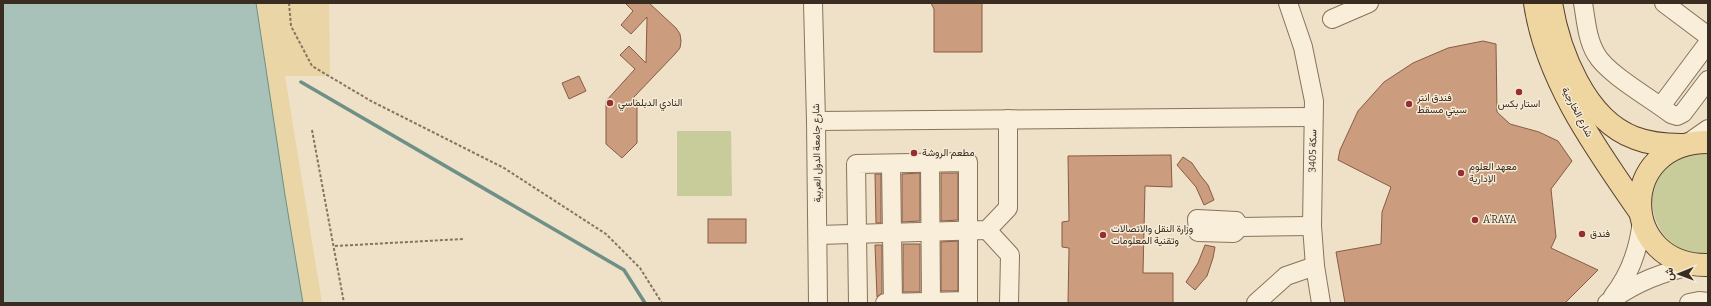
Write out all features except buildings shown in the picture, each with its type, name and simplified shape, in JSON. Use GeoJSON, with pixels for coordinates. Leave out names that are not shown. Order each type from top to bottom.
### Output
{"type":"FeatureCollection","features":[{"type":"Feature","properties":{"kind":"main road","name":"شارع الخارجية"},"geometry":{"type":"LineString","coordinates":[[1535,3],[1543,40],[1562,85],[1590,139],[1641,216],[1650,238],[1670,257],[1683,263],[1702,265]]}},
{"type":"Feature","properties":{"kind":"main road","name":"شارع الخارجية"},"geometry":{"type":"LineString","coordinates":[[1551,3],[1559,36],[1579,85],[1592,106],[1611,125],[1634,138],[1660,145],[1692,143]]}},
{"type":"Feature","properties":{"kind":"main road"},"geometry":{"type":"LineString","coordinates":[[1641,216],[1641,191],[1649,171],[1663,156],[1692,143]]}},
{"type":"Feature","properties":{"kind":"street","name":"شارع جامعة الدول العربية"},"geometry":{"type":"LineString","coordinates":[[813,3],[818,303]]}},
{"type":"Feature","properties":{"kind":"street","name":"سكة 3405"},"geometry":{"type":"LineString","coordinates":[[1288,3],[1303,47],[1314,101],[1312,226],[1315,266],[1321,303]]}},
{"type":"Feature","properties":{"kind":"street"},"geometry":{"type":"LineString","coordinates":[[1332,19],[1369,3]]}},
{"type":"Feature","properties":{"kind":"street"},"geometry":{"type":"LineString","coordinates":[[1583,3],[1590,40],[1600,60],[1610,70],[1671,114],[1680,115],[1685,111],[1708,80]]}},
{"type":"Feature","properties":{"kind":"street"},"geometry":{"type":"LineString","coordinates":[[1664,3],[1708,36]]}},
{"type":"Feature","properties":{"kind":"street"},"geometry":{"type":"LineString","coordinates":[[1661,106],[1708,43]]}},
{"type":"Feature","properties":{"kind":"street"},"geometry":{"type":"LineString","coordinates":[[816,121],[1313,117]]}},
{"type":"Feature","properties":{"kind":"street"},"geometry":{"type":"LineString","coordinates":[[818,235],[987,230],[1008,208],[1008,119]]}},
{"type":"Feature","properties":{"kind":"street"},"geometry":{"type":"LineString","coordinates":[[1692,143],[1708,129]]}},
{"type":"Feature","properties":{"kind":"street"},"geometry":{"type":"LineString","coordinates":[[858,303],[856,164],[968,162],[968,301],[885,303]]}},
{"type":"Feature","properties":{"kind":"street"},"geometry":{"type":"LineString","coordinates":[[930,163],[931,302]]}},
{"type":"Feature","properties":{"kind":"street"},"geometry":{"type":"LineString","coordinates":[[891,164],[893,303]]}},
{"type":"Feature","properties":{"kind":"street"},"geometry":{"type":"LineString","coordinates":[[1608,302],[1629,272],[1637,249],[1641,216]]}},
{"type":"Feature","properties":{"kind":"street"},"geometry":{"type":"LineString","coordinates":[[1240,227],[1312,226]]}},
{"type":"Feature","properties":{"kind":"street"},"geometry":{"type":"LineString","coordinates":[[987,230],[1010,255],[1009,303]]}},
{"type":"Feature","properties":{"kind":"street"},"geometry":{"type":"LineString","coordinates":[[1608,302],[1629,288],[1650,277],[1673,270],[1702,265]]}},
{"type":"Feature","properties":{"kind":"street"},"geometry":{"type":"LineString","coordinates":[[1256,303],[1286,276],[1315,266]]}},
{"type":"Feature","properties":{"kind":"street"},"geometry":{"type":"LineString","coordinates":[[1689,303],[1699,301],[1708,302]]}},
{"type":"Feature","properties":{"kind":"path"},"geometry":{"type":"LineString","coordinates":[[289,3],[291,26],[312,66],[371,101],[504,168],[606,234],[640,268],[662,303]]}},
{"type":"Feature","properties":{"kind":"path"},"geometry":{"type":"LineString","coordinates":[[312,130],[335,246],[344,303]]}},
{"type":"Feature","properties":{"kind":"path"},"geometry":{"type":"LineString","coordinates":[[335,246],[463,239]]}},
{"type":"Feature","properties":{"kind":"green space"},"geometry":{"type":"Polygon","coordinates":[[[677,131],[731,131],[732,196],[677,196],[677,131]]]}},
{"type":"Feature","properties":{"kind":"green space"},"geometry":{"type":"Polygon","coordinates":[[[1708,151],[1708,254],[1684,250],[1665,236],[1658,226],[1652,203],[1653,191],[1657,180],[1668,166],[1676,159],[1686,154],[1708,151]]]}},
{"type":"Feature","properties":{"kind":"sand"},"geometry":{"type":"Polygon","coordinates":[[[256,3],[329,3],[330,76],[285,76],[322,303],[303,303],[256,3]]]}},
{"type":"Feature","properties":{"kind":"water"},"geometry":{"type":"Polygon","coordinates":[[[3,3],[256,3],[303,303],[3,303],[3,3]]]}},
{"type":"Feature","properties":{"kind":"waterway"},"geometry":{"type":"LineString","coordinates":[[301,82],[624,270],[645,303]]}},
{"type":"Feature","properties":{"kind":"place","name":"استار بكس"},"geometry":{"type":"Point","coordinates":[1519,92]}},
{"type":"Feature","properties":{"kind":"place","name":"النادي الدبلماسي"},"geometry":{"type":"Point","coordinates":[610,103]}},
{"type":"Feature","properties":{"kind":"place","name":"فندق انتر سيتي مسقط"},"geometry":{"type":"Point","coordinates":[1409,104]}},
{"type":"Feature","properties":{"kind":"place","name":"مطعم الروشة"},"geometry":{"type":"Point","coordinates":[914,153]}},
{"type":"Feature","properties":{"kind":"place","name":"معهد العلوم الإدارية"},"geometry":{"type":"Point","coordinates":[1461,173]}},
{"type":"Feature","properties":{"kind":"place","name":"A’RAYA"},"geometry":{"type":"Point","coordinates":[1475,220]}},
{"type":"Feature","properties":{"kind":"place","name":"فندق"},"geometry":{"type":"Point","coordinates":[1582,234]}},
{"type":"Feature","properties":{"kind":"place","name":"وزارة النقل والاتصالات وتقنية المعلومات"},"geometry":{"type":"Point","coordinates":[1103,235]}}]}
